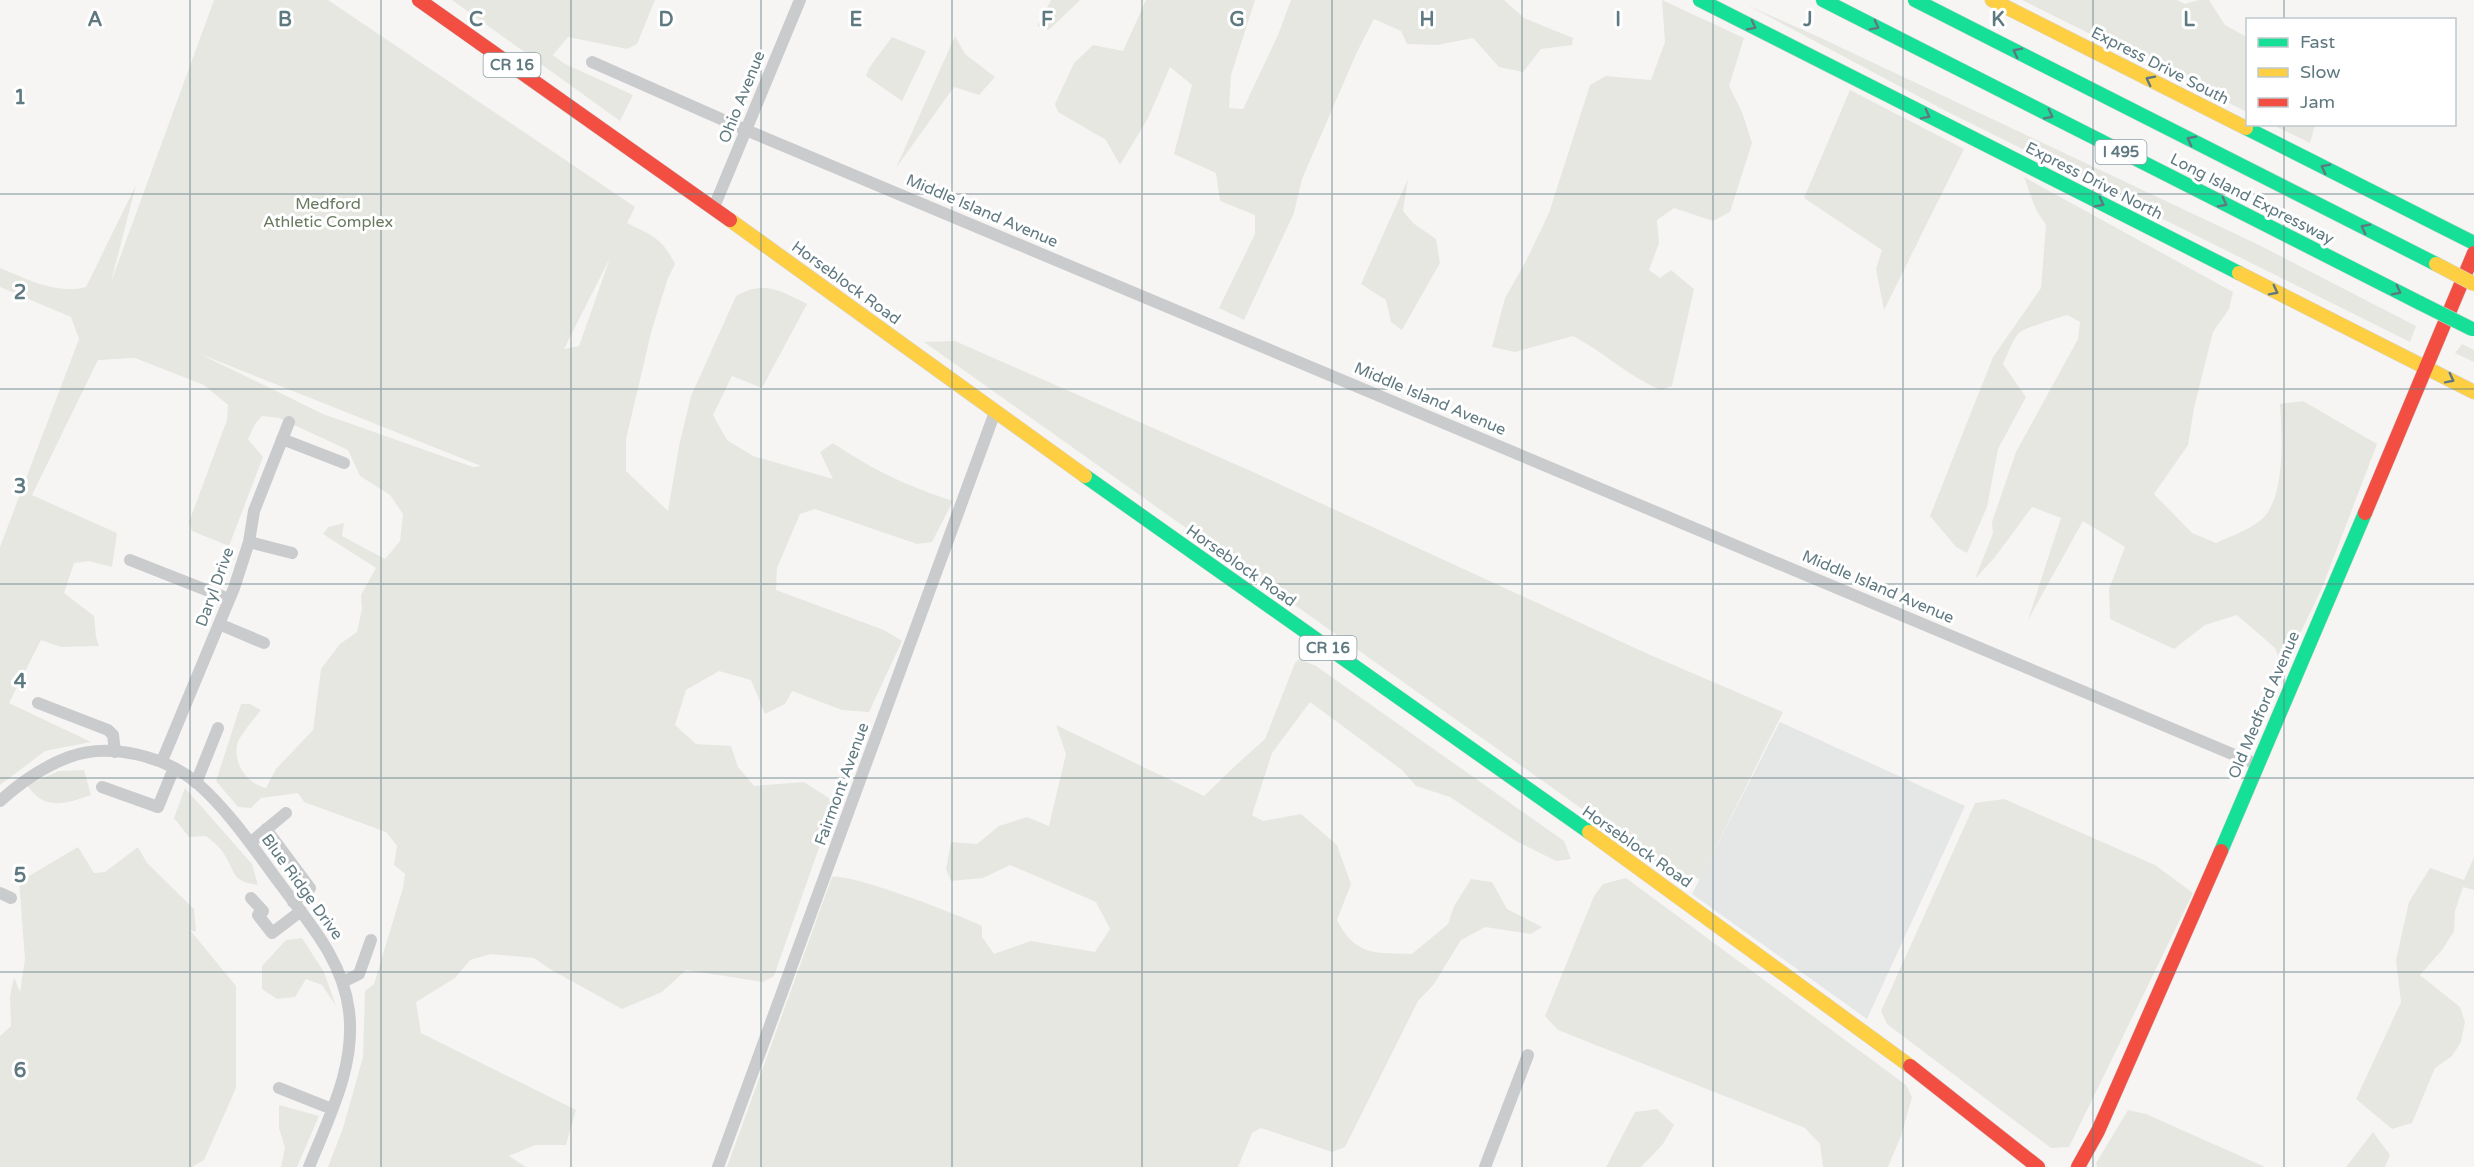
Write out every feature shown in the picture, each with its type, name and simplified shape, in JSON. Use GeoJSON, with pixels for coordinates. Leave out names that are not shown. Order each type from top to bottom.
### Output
{"type":"FeatureCollection","features":[{"type":"Feature","properties":{"kind":"main road","name":"Horseblock Road"},"geometry":{"type":"LineString","coordinates":[[419,0],[714,207],[995,412],[1835,1010],[2038,1167]]}},
{"type":"Feature","properties":{"kind":"main road","name":"Express Drive North"},"geometry":{"type":"LineString","coordinates":[[1700,0],[2474,392]]}},
{"type":"Feature","properties":{"kind":"main road","name":"Long Island Expressway"},"geometry":{"type":"LineString","coordinates":[[1823,0],[2473,330]]}},
{"type":"Feature","properties":{"kind":"main road","name":"Long Island Expressway"},"geometry":{"type":"LineString","coordinates":[[1915,0],[2474,284]]}},
{"type":"Feature","properties":{"kind":"main road","name":"Express Drive South"},"geometry":{"type":"LineString","coordinates":[[1992,0],[2474,243]]}},
{"type":"Feature","properties":{"kind":"main road","name":"Old Medford Avenue"},"geometry":{"type":"LineString","coordinates":[[2078,1167],[2098,1131],[2132,1054],[2474,253]]}},
{"type":"Feature","properties":{"kind":"street","name":"Ohio Avenue"},"geometry":{"type":"LineString","coordinates":[[714,207],[800,0]]}},
{"type":"Feature","properties":{"kind":"street","name":"Middle Island Avenue"},"geometry":{"type":"LineString","coordinates":[[592,62],[746,129],[2256,764]]}},
{"type":"Feature","properties":{"kind":"street","name":"Fairmont Avenue"},"geometry":{"type":"LineString","coordinates":[[718,1167],[995,412]]}},
{"type":"Feature","properties":{"kind":"street","name":"Daryl Drive"},"geometry":{"type":"LineString","coordinates":[[162,761],[229,599],[249,542],[254,511],[289,422]]}},
{"type":"Feature","properties":{"kind":"street"},"geometry":{"type":"LineString","coordinates":[[282,439],[344,463]]}},
{"type":"Feature","properties":{"kind":"street"},"geometry":{"type":"LineString","coordinates":[[249,542],[292,554]]}},
{"type":"Feature","properties":{"kind":"street"},"geometry":{"type":"LineString","coordinates":[[130,560],[229,599]]}},
{"type":"Feature","properties":{"kind":"street"},"geometry":{"type":"LineString","coordinates":[[219,624],[264,643]]}},
{"type":"Feature","properties":{"kind":"street"},"geometry":{"type":"LineString","coordinates":[[38,703],[108,730],[112,735],[116,753]]}},
{"type":"Feature","properties":{"kind":"street"},"geometry":{"type":"LineString","coordinates":[[196,783],[218,728]]}},
{"type":"Feature","properties":{"kind":"street","name":"Blue Ridge Drive"},"geometry":{"type":"LineString","coordinates":[[0,801],[22,781],[71,756],[116,753],[149,756],[162,761],[196,783],[213,799],[250,843],[297,907],[332,957],[343,982],[349,1011],[351,1043],[345,1076],[309,1167]]}},
{"type":"Feature","properties":{"kind":"street"},"geometry":{"type":"LineString","coordinates":[[102,787],[158,807],[174,768]]}},
{"type":"Feature","properties":{"kind":"street"},"geometry":{"type":"LineString","coordinates":[[250,843],[286,813]]}},
{"type":"Feature","properties":{"kind":"street"},"geometry":{"type":"LineString","coordinates":[[251,898],[263,911],[258,915],[272,933],[297,907],[310,888],[266,829]]}},
{"type":"Feature","properties":{"kind":"street"},"geometry":{"type":"LineString","coordinates":[[343,982],[359,974],[371,940]]}},
{"type":"Feature","properties":{"kind":"street"},"geometry":{"type":"LineString","coordinates":[[1485,1167],[1528,1055]]}},
{"type":"Feature","properties":{"kind":"street"},"geometry":{"type":"LineString","coordinates":[[279,1088],[333,1109]]}},
{"type":"Feature","properties":{"kind":"shaded area"},"geometry":{"type":"Polygon","coordinates":[[[1780,722],[1965,806],[1867,1019],[1692,894],[1780,722]]]}},
{"type":"Feature","properties":{"kind":"green space","name":"Medford Athletic Complex"},"geometry":{"type":"Polygon","coordinates":[[[214,0],[328,0],[635,207],[627,223],[656,239],[671,256],[675,264],[668,278],[652,329],[626,439],[626,471],[668,511],[679,446],[691,396],[736,296],[746,291],[764,288],[772,289],[807,304],[762,388],[732,376],[713,415],[727,440],[753,456],[833,479],[820,452],[833,443],[891,476],[953,501],[932,542],[917,544],[815,509],[800,514],[777,568],[776,590],[884,630],[902,641],[869,712],[842,710],[792,691],[785,704],[765,714],[751,680],[719,671],[686,690],[675,725],[696,744],[731,746],[738,767],[754,786],[804,782],[835,802],[774,976],[763,982],[686,970],[662,992],[622,1009],[534,958],[491,954],[470,960],[455,978],[416,1002],[421,1033],[576,1110],[566,1145],[535,1145],[509,1156],[526,1167],[328,1167],[343,1128],[363,1057],[365,991],[374,984],[403,888],[405,874],[394,865],[397,846],[386,832],[304,802],[298,793],[261,798],[251,808],[238,807],[216,781],[241,704],[250,704],[261,710],[238,742],[238,760],[248,778],[266,788],[276,769],[313,730],[321,669],[340,644],[357,632],[362,609],[361,595],[376,568],[323,534],[328,527],[344,523],[342,536],[385,559],[400,541],[403,514],[390,495],[360,476],[348,450],[279,418],[262,416],[255,424],[248,439],[263,457],[229,546],[192,531],[189,522],[227,420],[228,405],[204,385],[135,358],[98,360],[32,495],[117,533],[112,567],[89,561],[74,563],[64,593],[94,616],[99,646],[61,647],[41,640],[9,703],[91,742],[45,751],[0,785],[0,547],[79,339],[71,317],[0,287],[0,268],[53,287],[75,289],[86,287],[136,185],[111,282],[214,0]],[[610,258],[564,349],[579,346],[610,258]],[[200,354],[323,414],[473,467],[481,466],[200,354]]]}},
{"type":"Feature","properties":{"kind":"green space"},"geometry":{"type":"Polygon","coordinates":[[[452,0],[655,0],[637,44],[627,49],[568,37],[553,55],[565,64],[633,95],[620,121],[452,0]]]}},
{"type":"Feature","properties":{"kind":"green space"},"geometry":{"type":"Polygon","coordinates":[[[1051,0],[1080,0],[1049,30],[1037,26],[1051,0]]]}},
{"type":"Feature","properties":{"kind":"green space"},"geometry":{"type":"Polygon","coordinates":[[[1146,0],[1255,0],[1231,75],[1229,108],[1243,109],[1278,35],[1291,0],[1504,0],[1524,18],[1573,38],[1572,45],[1541,49],[1523,72],[1499,67],[1473,38],[1437,45],[1407,44],[1401,31],[1374,19],[1357,52],[1302,179],[1294,213],[1244,320],[1219,308],[1255,234],[1255,215],[1220,201],[1216,173],[1174,154],[1192,85],[1170,67],[1148,118],[1120,165],[1106,140],[1058,112],[1055,104],[1074,63],[1093,45],[1123,51],[1146,0]]]}},
{"type":"Feature","properties":{"kind":"green space"},"geometry":{"type":"Polygon","coordinates":[[[1662,0],[1744,38],[1729,86],[1742,112],[1752,143],[1730,212],[1713,221],[1674,208],[1657,220],[1659,243],[1649,270],[1660,278],[1671,270],[1694,289],[1672,386],[1661,390],[1649,385],[1573,336],[1515,352],[1492,347],[1505,298],[1549,213],[1590,85],[1606,76],[1651,80],[1665,42],[1662,0]]]}},
{"type":"Feature","properties":{"kind":"green space"},"geometry":{"type":"Polygon","coordinates":[[[2022,0],[2177,0],[2185,4],[2209,0],[2225,25],[2246,36],[2246,112],[2022,0]]]}},
{"type":"Feature","properties":{"kind":"green space"},"geometry":{"type":"Polygon","coordinates":[[[1747,5],[2259,245],[2416,326],[2410,342],[1944,110],[1747,5]]]}},
{"type":"Feature","properties":{"kind":"green space"},"geometry":{"type":"Polygon","coordinates":[[[955,36],[965,54],[995,77],[979,95],[954,87],[896,168],[955,36]]]}},
{"type":"Feature","properties":{"kind":"green space"},"geometry":{"type":"Polygon","coordinates":[[[892,37],[926,51],[902,101],[866,76],[869,68],[892,37]]]}},
{"type":"Feature","properties":{"kind":"green space"},"geometry":{"type":"Polygon","coordinates":[[[1850,90],[1964,149],[1884,310],[1876,269],[1882,250],[1804,198],[1850,90]]]}},
{"type":"Feature","properties":{"kind":"green space"},"geometry":{"type":"Polygon","coordinates":[[[2275,126],[2315,126],[2310,143],[2275,126]]]}},
{"type":"Feature","properties":{"kind":"green space"},"geometry":{"type":"Polygon","coordinates":[[[2024,177],[2233,292],[2229,309],[2213,332],[2194,408],[2188,445],[2154,494],[2192,533],[2216,543],[2253,526],[2270,509],[2279,481],[2281,464],[2280,404],[2303,401],[2377,444],[2322,588],[2283,669],[2275,648],[2237,615],[2205,625],[2174,649],[2110,619],[2109,589],[2125,547],[2083,521],[2028,620],[2061,518],[2032,507],[1995,557],[1975,579],[1993,533],[1992,522],[2016,452],[2078,339],[2080,322],[2067,315],[2018,334],[2003,364],[2026,397],[1998,449],[1987,507],[1967,553],[1956,547],[1930,516],[1993,357],[2041,288],[2046,225],[2036,210],[2024,177]]]}},
{"type":"Feature","properties":{"kind":"green space"},"geometry":{"type":"Polygon","coordinates":[[[1408,179],[1403,211],[1413,223],[1436,239],[1440,263],[1402,330],[1391,322],[1386,300],[1361,284],[1408,179]]]}},
{"type":"Feature","properties":{"kind":"green space"},"geometry":{"type":"Polygon","coordinates":[[[955,341],[1253,472],[1648,654],[1783,712],[1700,879],[1668,870],[924,342],[955,341]]]}},
{"type":"Feature","properties":{"kind":"green space"},"geometry":{"type":"Polygon","coordinates":[[[2462,344],[2474,350],[2474,362],[2455,353],[2462,344]]]}},
{"type":"Feature","properties":{"kind":"green space"},"geometry":{"type":"Polygon","coordinates":[[[1299,659],[1316,666],[1564,841],[1571,859],[1556,861],[1516,841],[1450,797],[1416,786],[1402,770],[1310,702],[1272,753],[1252,815],[1263,821],[1301,814],[1337,845],[1351,884],[1337,920],[1351,940],[1367,950],[1412,954],[1448,924],[1454,906],[1471,879],[1492,882],[1507,909],[1542,927],[1531,934],[1485,927],[1461,940],[1434,984],[1418,1001],[1345,1147],[1332,1152],[1261,1128],[1252,1133],[1238,1167],[727,1167],[832,877],[860,881],[882,888],[982,926],[982,937],[994,954],[1031,941],[1095,952],[1110,929],[1096,902],[1010,865],[983,878],[951,881],[946,869],[951,842],[977,844],[999,826],[1027,817],[1049,826],[1066,754],[1056,725],[1204,796],[1265,739],[1295,663],[1299,659]]]}},
{"type":"Feature","properties":{"kind":"green space"},"geometry":{"type":"Polygon","coordinates":[[[84,770],[91,795],[72,801],[48,802],[41,799],[27,785],[59,771],[84,770]]]}},
{"type":"Feature","properties":{"kind":"green space"},"geometry":{"type":"Polygon","coordinates":[[[185,788],[252,864],[258,885],[243,881],[235,875],[216,844],[206,836],[189,837],[174,818],[185,788]]]}},
{"type":"Feature","properties":{"kind":"green space"},"geometry":{"type":"Polygon","coordinates":[[[2004,799],[2155,865],[2193,893],[2069,1147],[2051,1148],[1887,1024],[1881,1011],[1975,803],[2004,799]]]}},
{"type":"Feature","properties":{"kind":"green space"},"geometry":{"type":"Polygon","coordinates":[[[78,847],[94,873],[105,872],[138,847],[147,863],[194,909],[196,932],[190,930],[236,986],[236,1088],[204,1160],[192,1167],[0,1167],[0,1036],[11,1026],[10,996],[14,977],[20,992],[25,959],[19,882],[78,847]]]}},
{"type":"Feature","properties":{"kind":"green space"},"geometry":{"type":"Polygon","coordinates":[[[2474,857],[2474,890],[2463,887],[2455,911],[2454,931],[2442,950],[2420,975],[2460,1007],[2465,1022],[2461,1042],[2452,1056],[2435,1068],[2412,1123],[2392,1129],[2356,1099],[2401,1002],[2396,960],[2409,902],[2430,868],[2464,880],[2474,857]]]}},
{"type":"Feature","properties":{"kind":"green space"},"geometry":{"type":"Polygon","coordinates":[[[1626,878],[1906,1085],[1912,1097],[1901,1136],[1888,1167],[1823,1167],[1820,1144],[1805,1128],[1558,1030],[1545,1016],[1594,896],[1603,884],[1626,878]]]}},
{"type":"Feature","properties":{"kind":"green space"},"geometry":{"type":"Polygon","coordinates":[[[302,938],[324,972],[336,1006],[322,985],[306,979],[295,997],[277,999],[262,989],[262,966],[286,940],[302,938]]]}},
{"type":"Feature","properties":{"kind":"green space"},"geometry":{"type":"Polygon","coordinates":[[[279,1105],[319,1116],[297,1167],[281,1167],[285,1148],[279,1128],[279,1105]]]}},
{"type":"Feature","properties":{"kind":"green space"},"geometry":{"type":"Polygon","coordinates":[[[1657,1109],[1674,1125],[1663,1144],[1641,1167],[1606,1167],[1635,1112],[1657,1109]]]}},
{"type":"Feature","properties":{"kind":"green space"},"geometry":{"type":"Polygon","coordinates":[[[2128,1110],[2146,1114],[2265,1167],[2097,1167],[2096,1163],[2128,1110]]]}},
{"type":"Feature","properties":{"kind":"green space"},"geometry":{"type":"Polygon","coordinates":[[[2373,1132],[2390,1155],[2385,1167],[2346,1167],[2373,1132]]]}},
{"type":"Feature","properties":{"kind":"traffic: fast"},"geometry":{"type":"LineString","coordinates":[[1700,0],[2239,273]]}},
{"type":"Feature","properties":{"kind":"traffic: fast"},"geometry":{"type":"LineString","coordinates":[[1823,0],[2420,303]]}},
{"type":"Feature","properties":{"kind":"traffic: fast"},"geometry":{"type":"LineString","coordinates":[[1915,0],[2436,264]]}},
{"type":"Feature","properties":{"kind":"traffic: fast"},"geometry":{"type":"LineString","coordinates":[[2246,128],[2474,243]]}},
{"type":"Feature","properties":{"kind":"traffic: fast"},"geometry":{"type":"LineString","coordinates":[[2420,303],[2472,329]]}},
{"type":"Feature","properties":{"kind":"traffic: fast"},"geometry":{"type":"LineString","coordinates":[[1085,476],[1589,832]]}},
{"type":"Feature","properties":{"kind":"traffic: fast"},"geometry":{"type":"LineString","coordinates":[[2221,851],[2365,513]]}},
{"type":"Feature","properties":{"kind":"traffic: slow"},"geometry":{"type":"LineString","coordinates":[[1992,0],[2246,128]]}},
{"type":"Feature","properties":{"kind":"traffic: slow"},"geometry":{"type":"LineString","coordinates":[[730,220],[1085,476]]}},
{"type":"Feature","properties":{"kind":"traffic: slow"},"geometry":{"type":"LineString","coordinates":[[2436,264],[2474,284]]}},
{"type":"Feature","properties":{"kind":"traffic: slow"},"geometry":{"type":"LineString","coordinates":[[2239,273],[2474,392]]}},
{"type":"Feature","properties":{"kind":"traffic: slow"},"geometry":{"type":"LineString","coordinates":[[1589,832],[1910,1066]]}},
{"type":"Feature","properties":{"kind":"traffic: jam"},"geometry":{"type":"LineString","coordinates":[[419,0],[730,220]]}},
{"type":"Feature","properties":{"kind":"traffic: jam"},"geometry":{"type":"LineString","coordinates":[[2365,513],[2474,253]]}},
{"type":"Feature","properties":{"kind":"traffic: jam"},"geometry":{"type":"LineString","coordinates":[[2078,1167],[2098,1131],[2221,851]]}},
{"type":"Feature","properties":{"kind":"traffic: jam"},"geometry":{"type":"LineString","coordinates":[[1910,1066],[2038,1167]]}}]}
